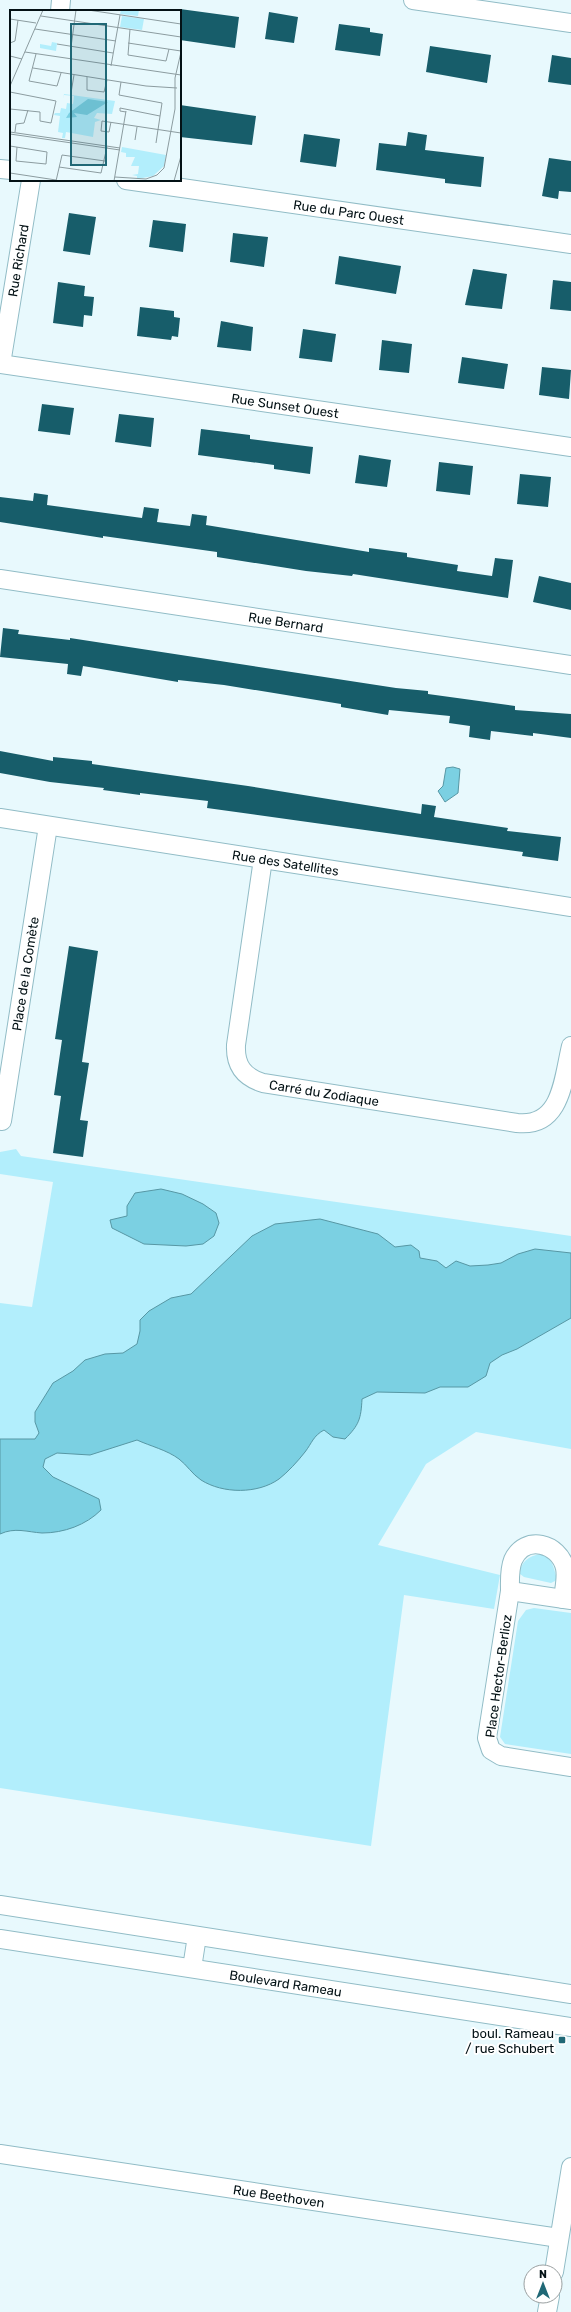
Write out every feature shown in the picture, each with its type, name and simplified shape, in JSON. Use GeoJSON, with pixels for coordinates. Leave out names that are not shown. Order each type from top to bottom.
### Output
{"type":"FeatureCollection","features":[{"type":"Feature","properties":{"kind":"street"},"geometry":{"type":"LineString","coordinates":[[60,10],[62,0]]}},
{"type":"Feature","properties":{"kind":"street"},"geometry":{"type":"LineString","coordinates":[[413,0],[571,23]]}},
{"type":"Feature","properties":{"kind":"street"},"geometry":{"type":"LineString","coordinates":[[0,169],[10,170]]}},
{"type":"Feature","properties":{"kind":"street","name":"Rue Richard"},"geometry":{"type":"LineString","coordinates":[[1,364],[31,181]]}},
{"type":"Feature","properties":{"kind":"street","name":"Rue du Parc Ouest"},"geometry":{"type":"LineString","coordinates":[[133,181],[571,244]]}},
{"type":"Feature","properties":{"kind":"street","name":"Rue Sunset Ouest"},"geometry":{"type":"LineString","coordinates":[[1,364],[571,447]]}},
{"type":"Feature","properties":{"kind":"street","name":"Rue Bernard"},"geometry":{"type":"LineString","coordinates":[[0,579],[571,665]]}},
{"type":"Feature","properties":{"kind":"street","name":"Rue des Satellites"},"geometry":{"type":"LineString","coordinates":[[0,818],[571,907]]}},
{"type":"Feature","properties":{"kind":"street","name":"Place de la Comète"},"geometry":{"type":"LineString","coordinates":[[2,1121],[48,826]]}},
{"type":"Feature","properties":{"kind":"street","name":"Carré du Zodiaque"},"geometry":{"type":"LineString","coordinates":[[263,859],[236,1045],[239,1066],[249,1078],[263,1083],[517,1123],[530,1123],[547,1116],[556,1106],[571,1046]]}},
{"type":"Feature","properties":{"kind":"street"},"geometry":{"type":"LineString","coordinates":[[531,1544],[538,1544],[553,1548],[562,1560],[566,1576],[567,1600],[510,1591],[510,1578],[513,1560],[524,1548],[531,1544]]}},
{"type":"Feature","properties":{"kind":"street","name":"Place Hector-Berlioz"},"geometry":{"type":"LineString","coordinates":[[510,1591],[488,1744],[491,1750],[501,1756],[571,1767]]}},
{"type":"Feature","properties":{"kind":"street"},"geometry":{"type":"LineString","coordinates":[[0,1906],[571,1994]]}},
{"type":"Feature","properties":{"kind":"street"},"geometry":{"type":"LineString","coordinates":[[192,1968],[197,1936]]}},
{"type":"Feature","properties":{"kind":"street","name":"Boulevard Rameau"},"geometry":{"type":"LineString","coordinates":[[0,1939],[571,2027]]}},
{"type":"Feature","properties":{"kind":"street","name":"Rue Beethoven"},"geometry":{"type":"LineString","coordinates":[[0,2154],[558,2238]]}},
{"type":"Feature","properties":{"kind":"street"},"geometry":{"type":"LineString","coordinates":[[555,2264],[558,2238],[571,2167]]}},
{"type":"Feature","properties":{"kind":"shaded area"},"geometry":{"type":"Polygon","coordinates":[[[453,767],[460,769],[458,793],[445,802],[438,791],[443,786],[446,768],[453,767]]]}},
{"type":"Feature","properties":{"kind":"shaded area"},"geometry":{"type":"Polygon","coordinates":[[[16,1149],[21,1156],[571,1236],[571,1449],[476,1432],[426,1464],[378,1545],[500,1575],[494,1609],[404,1595],[371,1846],[0,1788],[0,1303],[32,1307],[53,1182],[0,1174],[0,1152],[16,1149]]]}},
{"type":"Feature","properties":{"kind":"shaded area"},"geometry":{"type":"Polygon","coordinates":[[[161,1189],[182,1194],[203,1204],[216,1213],[219,1223],[214,1236],[203,1244],[186,1246],[144,1244],[112,1228],[110,1220],[127,1216],[127,1206],[135,1193],[161,1189]]]}},
{"type":"Feature","properties":{"kind":"shaded area"},"geometry":{"type":"Polygon","coordinates":[[[320,1219],[378,1234],[395,1247],[411,1245],[419,1251],[420,1258],[437,1261],[446,1268],[456,1261],[470,1266],[501,1263],[518,1254],[535,1249],[571,1253],[571,1318],[490,1363],[486,1376],[468,1387],[440,1387],[425,1393],[377,1392],[362,1399],[360,1417],[353,1430],[345,1439],[333,1437],[324,1430],[320,1432],[293,1466],[279,1479],[271,1484],[251,1490],[230,1490],[210,1485],[198,1478],[182,1461],[174,1456],[137,1440],[90,1455],[57,1453],[45,1459],[43,1467],[53,1477],[99,1499],[101,1510],[82,1524],[58,1532],[42,1533],[16,1530],[0,1534],[0,1439],[35,1439],[39,1433],[35,1422],[35,1412],[53,1383],[73,1371],[85,1360],[105,1354],[123,1353],[137,1344],[140,1331],[140,1320],[149,1311],[171,1298],[191,1294],[252,1236],[275,1224],[320,1219]]]}},
{"type":"Feature","properties":{"kind":"shaded area"},"geometry":{"type":"Polygon","coordinates":[[[540,1554],[548,1557],[553,1566],[557,1578],[551,1583],[524,1577],[520,1574],[523,1563],[526,1560],[532,1556],[540,1554]]]}},
{"type":"Feature","properties":{"kind":"shaded area"},"geometry":{"type":"Polygon","coordinates":[[[534,1608],[571,1613],[571,1754],[505,1744],[500,1737],[518,1621],[526,1610],[534,1608]]]}},
{"type":"Feature","properties":{"kind":"building"},"geometry":{"type":"Polygon","coordinates":[[[180,10],[239,17],[235,48],[181,40],[180,10]]]}},
{"type":"Feature","properties":{"kind":"building"},"geometry":{"type":"Polygon","coordinates":[[[269,12],[298,17],[294,43],[265,39],[269,12]]]}},
{"type":"Feature","properties":{"kind":"building"},"geometry":{"type":"Polygon","coordinates":[[[339,24],[370,28],[370,32],[383,34],[380,56],[335,50],[339,24]]]}},
{"type":"Feature","properties":{"kind":"building"},"geometry":{"type":"Polygon","coordinates":[[[430,46],[491,55],[487,83],[426,72],[430,46]]]}},
{"type":"Feature","properties":{"kind":"building"},"geometry":{"type":"Polygon","coordinates":[[[552,55],[571,58],[571,85],[548,82],[552,55]]]}},
{"type":"Feature","properties":{"kind":"building"},"geometry":{"type":"Polygon","coordinates":[[[181,105],[256,116],[252,145],[181,137],[181,105]]]}},
{"type":"Feature","properties":{"kind":"building"},"geometry":{"type":"Polygon","coordinates":[[[408,132],[427,135],[425,150],[484,157],[481,187],[445,183],[445,179],[376,170],[379,143],[406,146],[408,132]]]}},
{"type":"Feature","properties":{"kind":"building"},"geometry":{"type":"Polygon","coordinates":[[[304,134],[340,139],[336,167],[300,162],[304,134]]]}},
{"type":"Feature","properties":{"kind":"building"},"geometry":{"type":"Polygon","coordinates":[[[549,158],[571,161],[571,192],[559,191],[558,199],[542,196],[549,158]]]}},
{"type":"Feature","properties":{"kind":"building"},"geometry":{"type":"Polygon","coordinates":[[[69,213],[96,217],[90,255],[63,251],[69,213]]]}},
{"type":"Feature","properties":{"kind":"building"},"geometry":{"type":"Polygon","coordinates":[[[153,220],[186,224],[183,252],[149,247],[153,220]]]}},
{"type":"Feature","properties":{"kind":"building"},"geometry":{"type":"Polygon","coordinates":[[[233,233],[268,237],[264,267],[230,262],[233,233]]]}},
{"type":"Feature","properties":{"kind":"building"},"geometry":{"type":"Polygon","coordinates":[[[339,256],[401,266],[396,294],[335,284],[339,256]]]}},
{"type":"Feature","properties":{"kind":"building"},"geometry":{"type":"Polygon","coordinates":[[[473,269],[507,274],[502,309],[465,305],[473,269]]]}},
{"type":"Feature","properties":{"kind":"building"},"geometry":{"type":"Polygon","coordinates":[[[553,280],[571,282],[571,311],[550,309],[553,280]]]}},
{"type":"Feature","properties":{"kind":"building"},"geometry":{"type":"Polygon","coordinates":[[[58,282],[85,286],[84,296],[94,297],[92,316],[84,315],[83,327],[53,323],[58,282]]]}},
{"type":"Feature","properties":{"kind":"building"},"geometry":{"type":"Polygon","coordinates":[[[140,307],[174,311],[174,317],[180,318],[178,337],[172,336],[171,340],[137,336],[140,307]]]}},
{"type":"Feature","properties":{"kind":"building"},"geometry":{"type":"Polygon","coordinates":[[[221,321],[253,327],[251,351],[217,347],[221,321]]]}},
{"type":"Feature","properties":{"kind":"building"},"geometry":{"type":"Polygon","coordinates":[[[303,329],[336,334],[332,362],[299,358],[303,329]]]}},
{"type":"Feature","properties":{"kind":"building"},"geometry":{"type":"Polygon","coordinates":[[[382,340],[412,344],[409,373],[379,370],[382,340]]]}},
{"type":"Feature","properties":{"kind":"building"},"geometry":{"type":"Polygon","coordinates":[[[462,357],[508,364],[504,389],[458,383],[462,357]]]}},
{"type":"Feature","properties":{"kind":"building"},"geometry":{"type":"Polygon","coordinates":[[[542,367],[571,370],[569,399],[539,395],[542,367]]]}},
{"type":"Feature","properties":{"kind":"building"},"geometry":{"type":"Polygon","coordinates":[[[42,404],[74,408],[70,435],[38,431],[42,404]]]}},
{"type":"Feature","properties":{"kind":"building"},"geometry":{"type":"Polygon","coordinates":[[[119,414],[154,418],[151,447],[115,442],[119,414]]]}},
{"type":"Feature","properties":{"kind":"building"},"geometry":{"type":"Polygon","coordinates":[[[201,429],[250,435],[250,439],[313,447],[310,474],[274,469],[274,465],[198,455],[201,429]]]}},
{"type":"Feature","properties":{"kind":"building"},"geometry":{"type":"Polygon","coordinates":[[[359,455],[391,460],[387,487],[355,483],[359,455]]]}},
{"type":"Feature","properties":{"kind":"building"},"geometry":{"type":"Polygon","coordinates":[[[439,462],[473,466],[470,495],[436,491],[439,462]]]}},
{"type":"Feature","properties":{"kind":"building"},"geometry":{"type":"Polygon","coordinates":[[[520,474],[551,477],[548,507],[517,504],[520,474]]]}},
{"type":"Feature","properties":{"kind":"building"},"geometry":{"type":"Polygon","coordinates":[[[34,493],[48,495],[47,505],[142,518],[144,507],[159,509],[157,522],[190,526],[192,514],[207,516],[206,525],[369,552],[369,548],[407,553],[407,557],[458,565],[457,571],[492,576],[495,558],[513,560],[508,598],[353,574],[352,576],[306,571],[217,557],[217,552],[103,536],[103,538],[0,522],[0,497],[33,501],[34,493]]]}},
{"type":"Feature","properties":{"kind":"building"},"geometry":{"type":"Polygon","coordinates":[[[539,576],[571,583],[571,610],[533,602],[539,576]]]}},
{"type":"Feature","properties":{"kind":"building"},"geometry":{"type":"Polygon","coordinates":[[[3,628],[19,630],[18,634],[70,640],[70,638],[396,688],[428,691],[428,694],[515,706],[515,710],[571,714],[571,738],[533,733],[533,736],[491,731],[490,740],[469,737],[470,726],[449,723],[450,716],[389,710],[388,715],[341,707],[341,704],[224,685],[178,680],[178,682],[83,666],[81,676],[67,674],[68,664],[0,657],[3,628]]]}},
{"type":"Feature","properties":{"kind":"building"},"geometry":{"type":"Polygon","coordinates":[[[0,751],[53,761],[53,757],[92,761],[92,764],[248,786],[421,814],[422,804],[436,806],[434,817],[508,828],[507,831],[561,837],[558,861],[522,856],[523,852],[207,808],[208,801],[140,793],[140,795],[103,790],[104,788],[50,782],[0,773],[0,751]]]}},
{"type":"Feature","properties":{"kind":"building"},"geometry":{"type":"Polygon","coordinates":[[[69,946],[98,951],[82,1062],[89,1063],[80,1120],[88,1121],[83,1157],[53,1153],[61,1096],[54,1095],[62,1040],[55,1039],[69,946]]]}},
{"type":"Feature","properties":{"kind":"place","name":"boul. Rameau / rue Schubert"},"geometry":{"type":"Point","coordinates":[562,2040]}}]}
